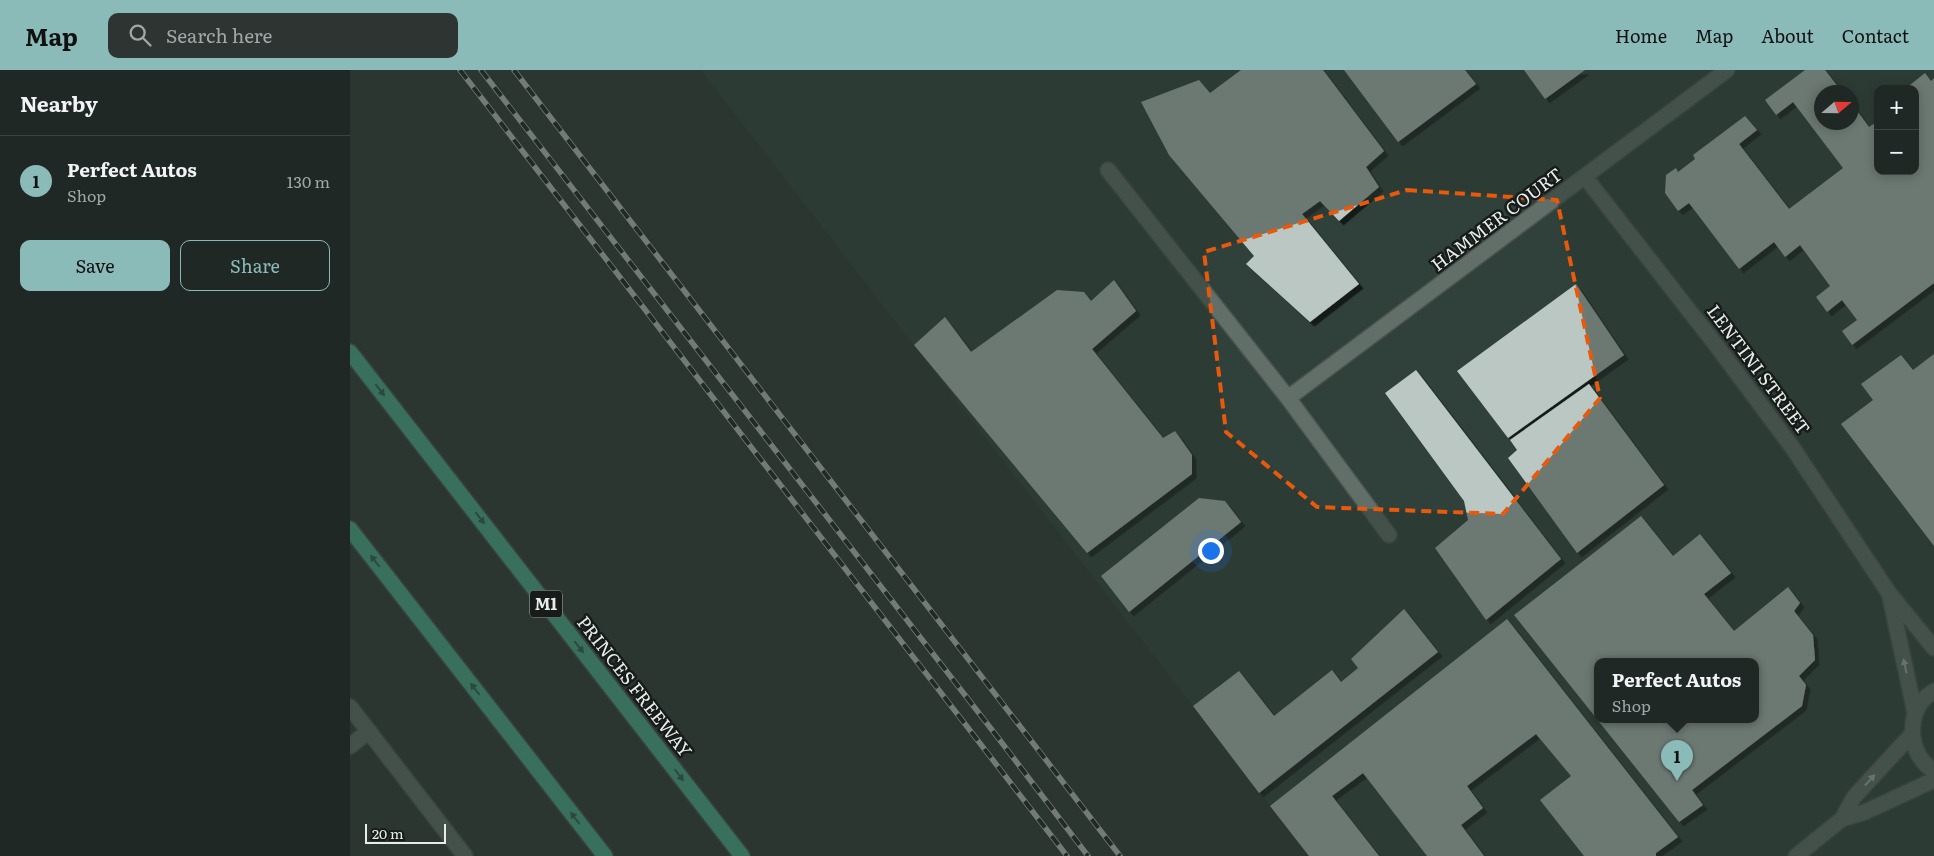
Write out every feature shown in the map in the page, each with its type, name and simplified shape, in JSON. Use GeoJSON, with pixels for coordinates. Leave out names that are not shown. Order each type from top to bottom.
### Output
{"type":"FeatureCollection","features":[{"type":"Feature","properties":{"kind":"highway","name":"PRINCES FREEWAY"},"geometry":{"type":"LineString","coordinates":[[350,352],[742,856]]}},
{"type":"Feature","properties":{"kind":"highway"},"geometry":{"type":"LineString","coordinates":[[350,529],[605,856]]}},
{"type":"Feature","properties":{"kind":"street","name":"HAMMER COURT"},"geometry":{"type":"LineString","coordinates":[[1288,398],[1727,70]]}},
{"type":"Feature","properties":{"kind":"street"},"geometry":{"type":"LineString","coordinates":[[1108,170],[1288,398],[1389,535]]}},
{"type":"Feature","properties":{"kind":"street","name":"LENTINI STREET"},"geometry":{"type":"LineString","coordinates":[[1585,177],[1716,345],[1792,447],[1890,593],[1934,648]]}},
{"type":"Feature","properties":{"kind":"street","name":"LENTINI STREET"},"geometry":{"type":"LineString","coordinates":[[1890,593],[1915,713]]}},
{"type":"Feature","properties":{"kind":"street"},"geometry":{"type":"LineString","coordinates":[[1934,691],[1923,700],[1915,713],[1912,734],[1916,752],[1927,767],[1934,771]]}},
{"type":"Feature","properties":{"kind":"street"},"geometry":{"type":"LineString","coordinates":[[350,706],[465,856]]}},
{"type":"Feature","properties":{"kind":"street"},"geometry":{"type":"LineString","coordinates":[[350,746],[369,731]]}},
{"type":"Feature","properties":{"kind":"street"},"geometry":{"type":"LineString","coordinates":[[1842,819],[1854,797],[1912,734]]}},
{"type":"Feature","properties":{"kind":"street"},"geometry":{"type":"LineString","coordinates":[[1796,856],[1842,819],[1865,812],[1934,780]]}},
{"type":"Feature","properties":{"kind":"highlighted area"},"geometry":{"type":"Polygon","coordinates":[[[1407,190],[1557,200],[1600,398],[1503,514],[1317,507],[1226,432],[1204,252],[1407,190]]]}},
{"type":"Feature","properties":{"kind":"shaded area"},"geometry":{"type":"Polygon","coordinates":[[[701,70],[1934,70],[1934,856],[1309,856],[701,70]]]}},
{"type":"Feature","properties":{"kind":"building"},"geometry":{"type":"Polygon","coordinates":[[[1241,70],[1323,70],[1384,151],[1366,167],[1379,187],[1339,221],[1320,201],[1302,214],[1359,284],[1310,322],[1246,264],[1254,256],[1169,155],[1141,102],[1199,80],[1210,93],[1241,70]]]}},
{"type":"Feature","properties":{"kind":"building"},"geometry":{"type":"Polygon","coordinates":[[[1344,70],[1465,70],[1476,84],[1398,142],[1344,70]]]}},
{"type":"Feature","properties":{"kind":"building"},"geometry":{"type":"Polygon","coordinates":[[[1524,70],[1585,70],[1545,99],[1524,70]]]}},
{"type":"Feature","properties":{"kind":"building"},"geometry":{"type":"Polygon","coordinates":[[[1805,70],[1825,70],[1837,85],[1814,85],[1814,130],[1793,102],[1776,115],[1765,100],[1805,70]]]}},
{"type":"Feature","properties":{"kind":"building"},"geometry":{"type":"Polygon","coordinates":[[[1925,73],[1931,81],[1934,78],[1934,283],[1852,345],[1842,331],[1857,320],[1842,300],[1827,312],[1816,297],[1830,286],[1800,245],[1785,257],[1774,242],[1739,269],[1689,203],[1678,211],[1665,193],[1666,175],[1676,168],[1678,172],[1695,159],[1693,155],[1745,116],[1757,130],[1739,144],[1789,209],[1843,168],[1814,130],[1859,130],[1859,113],[1869,127],[1874,124],[1874,175],[1919,175],[1919,85],[1910,85],[1925,73]]]}},
{"type":"Feature","properties":{"kind":"building"},"geometry":{"type":"Polygon","coordinates":[[[1114,280],[1136,311],[1092,349],[1163,438],[1175,431],[1192,455],[1192,474],[1087,553],[914,345],[945,317],[971,352],[1057,290],[1084,292],[1091,301],[1114,280]]]}},
{"type":"Feature","properties":{"kind":"building"},"geometry":{"type":"Polygon","coordinates":[[[1576,284],[1624,355],[1508,438],[1457,371],[1576,284]]]}},
{"type":"Feature","properties":{"kind":"building"},"geometry":{"type":"Polygon","coordinates":[[[1934,354],[1934,546],[1841,424],[1873,400],[1861,384],[1901,355],[1913,370],[1934,354]]]}},
{"type":"Feature","properties":{"kind":"building"},"geometry":{"type":"Polygon","coordinates":[[[1416,370],[1561,559],[1486,620],[1435,548],[1468,520],[1464,501],[1385,393],[1416,370]]]}},
{"type":"Feature","properties":{"kind":"building"},"geometry":{"type":"Polygon","coordinates":[[[1589,384],[1664,485],[1577,553],[1508,458],[1517,450],[1510,440],[1589,384]]]}},
{"type":"Feature","properties":{"kind":"building"},"geometry":{"type":"Polygon","coordinates":[[[1199,498],[1225,501],[1241,522],[1129,612],[1101,576],[1199,498]]]}},
{"type":"Feature","properties":{"kind":"building"},"geometry":{"type":"Polygon","coordinates":[[[1641,516],[1673,556],[1700,534],[1731,573],[1704,594],[1734,631],[1788,587],[1800,603],[1794,611],[1813,635],[1815,660],[1799,676],[1806,685],[1802,706],[1692,790],[1703,805],[1679,822],[1600,723],[1759,723],[1759,658],[1594,658],[1594,715],[1514,615],[1641,516]]]}},
{"type":"Feature","properties":{"kind":"building"},"geometry":{"type":"Polygon","coordinates":[[[1404,609],[1438,652],[1259,793],[1193,706],[1239,671],[1274,716],[1332,670],[1341,682],[1358,668],[1351,659],[1404,609]]]}},
{"type":"Feature","properties":{"kind":"building"},"geometry":{"type":"Polygon","coordinates":[[[1507,619],[1678,837],[1656,853],[1656,856],[1584,856],[1540,800],[1571,776],[1536,734],[1467,786],[1483,808],[1461,825],[1484,856],[1427,856],[1363,773],[1332,796],[1379,856],[1309,856],[1270,806],[1507,619]]]}},
{"type":"Feature","properties":{"kind":"railway"},"geometry":{"type":"LineString","coordinates":[[460,70],[1067,856]]}},
{"type":"Feature","properties":{"kind":"railway"},"geometry":{"type":"LineString","coordinates":[[481,70],[1088,856]]}},
{"type":"Feature","properties":{"kind":"railway"},"geometry":{"type":"LineString","coordinates":[[514,70],[1120,856]]}},
{"type":"Feature","properties":{"kind":"place","name":"Perfect Autos"},"geometry":{"type":"Point","coordinates":[1677,781]}}]}
